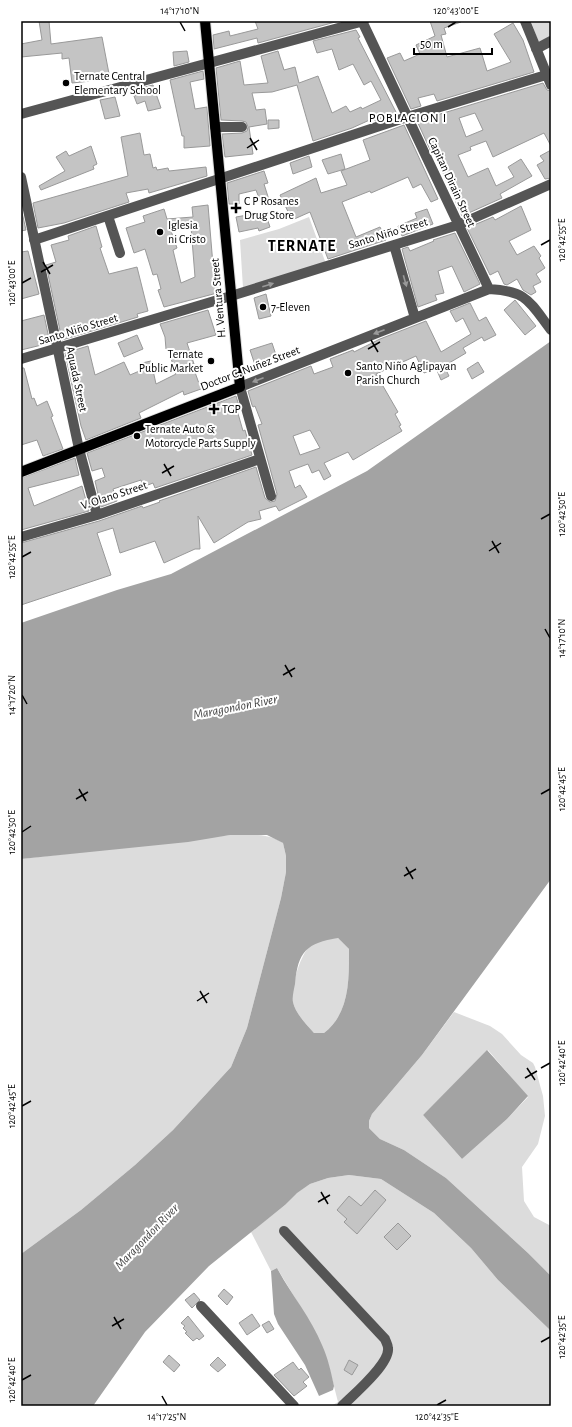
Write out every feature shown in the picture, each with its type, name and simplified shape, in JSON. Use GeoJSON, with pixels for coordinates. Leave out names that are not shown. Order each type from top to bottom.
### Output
{"type":"FeatureCollection","features":[{"type":"Feature","properties":{"kind":"main road","name":"H. Ventura Street"},"geometry":{"type":"LineString","coordinates":[[206,21],[240,387]]}},
{"type":"Feature","properties":{"kind":"main road","name":"Doctor C. Nuñez Street"},"geometry":{"type":"LineString","coordinates":[[21,472],[240,387]]}},
{"type":"Feature","properties":{"kind":"street"},"geometry":{"type":"LineString","coordinates":[[21,114],[363,21]]}},
{"type":"Feature","properties":{"kind":"street","name":"Capitan Dirain Street"},"geometry":{"type":"LineString","coordinates":[[363,21],[489,289]]}},
{"type":"Feature","properties":{"kind":"street"},"geometry":{"type":"LineString","coordinates":[[525,21],[551,85]]}},
{"type":"Feature","properties":{"kind":"street"},"geometry":{"type":"LineString","coordinates":[[536,49],[551,41]]}},
{"type":"Feature","properties":{"kind":"street"},"geometry":{"type":"LineString","coordinates":[[34,240],[407,117],[546,75]]}},
{"type":"Feature","properties":{"kind":"street"},"geometry":{"type":"LineString","coordinates":[[215,128],[242,127]]}},
{"type":"Feature","properties":{"kind":"street","name":"Aquada Street"},"geometry":{"type":"LineString","coordinates":[[21,177],[79,449],[97,515]]}},
{"type":"Feature","properties":{"kind":"street","name":"Santo Niño Street"},"geometry":{"type":"LineString","coordinates":[[21,359],[231,296],[458,225],[551,184]]}},
{"type":"Feature","properties":{"kind":"street"},"geometry":{"type":"LineString","coordinates":[[108,216],[120,253]]}},
{"type":"Feature","properties":{"kind":"street"},"geometry":{"type":"LineString","coordinates":[[394,245],[415,318]]}},
{"type":"Feature","properties":{"kind":"street"},"geometry":{"type":"LineString","coordinates":[[489,289],[510,290],[522,296],[533,306],[551,330]]}},
{"type":"Feature","properties":{"kind":"street","name":"Doctor C. Nuñez Street"},"geometry":{"type":"LineString","coordinates":[[240,387],[489,289]]}},
{"type":"Feature","properties":{"kind":"street","name":"H. Ventura Street"},"geometry":{"type":"LineString","coordinates":[[240,387],[271,496]]}},
{"type":"Feature","properties":{"kind":"street","name":"V. Olano Street"},"geometry":{"type":"LineString","coordinates":[[21,537],[97,515],[260,459]]}},
{"type":"Feature","properties":{"kind":"street"},"geometry":{"type":"LineString","coordinates":[[284,1231],[333,1285],[379,1332],[387,1344],[388,1349],[386,1358],[377,1370],[342,1406]]}},
{"type":"Feature","properties":{"kind":"street"},"geometry":{"type":"LineString","coordinates":[[201,1306],[294,1406]]}},
{"type":"Feature","properties":{"kind":"shaded area"},"geometry":{"type":"Polygon","coordinates":[[[531,21],[551,21],[551,36],[539,44],[531,21]]]}},
{"type":"Feature","properties":{"kind":"shaded area"},"geometry":{"type":"Polygon","coordinates":[[[309,217],[326,264],[243,288],[240,240],[279,229],[309,217]]]}},
{"type":"Feature","properties":{"kind":"shaded area"},"geometry":{"type":"Polygon","coordinates":[[[230,835],[258,835],[277,839],[283,843],[286,856],[286,872],[281,898],[247,1028],[231,1067],[173,1130],[135,1165],[81,1210],[21,1254],[21,859],[230,835]]]}},
{"type":"Feature","properties":{"kind":"shaded area"},"geometry":{"type":"Polygon","coordinates":[[[338,938],[349,949],[349,972],[346,995],[339,1016],[333,1025],[324,1033],[314,1033],[302,1019],[294,1006],[292,996],[294,981],[302,958],[312,944],[327,939],[338,938]]]}},
{"type":"Feature","properties":{"kind":"shaded area"},"geometry":{"type":"Polygon","coordinates":[[[454,1012],[490,1026],[502,1034],[521,1055],[533,1063],[543,1096],[545,1116],[538,1144],[522,1167],[524,1201],[534,1217],[551,1226],[551,1276],[446,1178],[404,1150],[380,1139],[369,1128],[369,1121],[372,1114],[422,1055],[454,1012]],[[488,1050],[423,1115],[462,1159],[507,1119],[528,1097],[488,1050]]]}},
{"type":"Feature","properties":{"kind":"shaded area"},"geometry":{"type":"Polygon","coordinates":[[[349,1175],[381,1179],[434,1213],[471,1248],[498,1280],[551,1331],[551,1406],[331,1406],[338,1402],[328,1363],[312,1326],[277,1268],[271,1271],[251,1232],[285,1205],[296,1193],[310,1184],[328,1178],[349,1175]]]}},
{"type":"Feature","properties":{"kind":"water","name":"Maragondon River"},"geometry":{"type":"Polygon","coordinates":[[[551,341],[551,879],[422,1055],[372,1114],[369,1121],[369,1128],[380,1139],[404,1150],[446,1178],[551,1276],[551,1331],[498,1280],[471,1248],[434,1213],[381,1179],[349,1175],[328,1178],[310,1184],[297,1193],[285,1205],[209,1266],[145,1332],[93,1406],[21,1406],[21,1254],[81,1210],[135,1165],[173,1130],[231,1067],[247,1028],[281,898],[286,872],[286,856],[283,843],[267,835],[230,835],[188,842],[21,859],[21,623],[117,590],[171,574],[367,471],[551,341]],[[338,938],[327,940],[312,946],[306,950],[302,956],[296,973],[293,1002],[299,1015],[314,1033],[324,1033],[333,1025],[339,1016],[346,995],[348,983],[349,949],[338,938]]]}},
{"type":"Feature","properties":{"kind":"water"},"geometry":{"type":"Polygon","coordinates":[[[487,1050],[528,1096],[507,1119],[462,1159],[423,1115],[487,1050]]]}},
{"type":"Feature","properties":{"kind":"water"},"geometry":{"type":"Polygon","coordinates":[[[277,1268],[312,1325],[326,1355],[334,1386],[333,1390],[319,1396],[305,1365],[278,1324],[274,1314],[271,1271],[277,1268]]]}},
{"type":"Feature","properties":{"kind":"building"},"geometry":{"type":"Polygon","coordinates":[[[39,21],[49,21],[51,44],[102,37],[110,79],[72,83],[69,58],[62,59],[62,53],[21,57],[21,44],[42,40],[39,21]]]}},
{"type":"Feature","properties":{"kind":"building"},"geometry":{"type":"Polygon","coordinates":[[[255,21],[339,21],[258,43],[257,38],[214,49],[213,35],[229,31],[230,36],[258,29],[255,21]]]}},
{"type":"Feature","properties":{"kind":"building"},"geometry":{"type":"Polygon","coordinates":[[[430,21],[461,21],[444,28],[446,34],[441,35],[447,57],[480,48],[487,71],[511,62],[494,34],[513,23],[523,40],[534,72],[437,101],[434,94],[418,98],[421,106],[411,109],[387,58],[400,53],[404,61],[420,54],[416,45],[435,36],[430,21]]]}},
{"type":"Feature","properties":{"kind":"building"},"geometry":{"type":"Polygon","coordinates":[[[356,30],[360,37],[358,38],[397,114],[375,121],[374,118],[352,128],[313,141],[297,85],[272,92],[252,93],[256,110],[265,109],[267,124],[249,127],[253,154],[225,157],[222,134],[242,133],[247,131],[248,127],[246,122],[221,120],[216,68],[240,61],[244,85],[268,83],[261,56],[278,51],[284,70],[295,67],[299,83],[318,76],[332,113],[346,106],[350,112],[361,107],[362,109],[381,100],[371,81],[364,85],[353,64],[339,70],[332,49],[317,53],[313,41],[356,30]]]}},
{"type":"Feature","properties":{"kind":"building"},"geometry":{"type":"Polygon","coordinates":[[[187,51],[189,62],[174,66],[173,52],[187,51]]]}},
{"type":"Feature","properties":{"kind":"building"},"geometry":{"type":"Polygon","coordinates":[[[203,71],[204,79],[190,82],[195,109],[207,107],[210,146],[184,148],[184,136],[182,136],[170,80],[203,71]]]}},
{"type":"Feature","properties":{"kind":"building"},"geometry":{"type":"Polygon","coordinates":[[[543,83],[547,90],[551,91],[551,146],[544,133],[493,157],[486,141],[470,147],[471,150],[458,155],[468,177],[488,168],[496,186],[514,177],[508,167],[521,159],[532,176],[500,194],[502,198],[462,216],[434,153],[432,154],[417,121],[543,83]],[[475,113],[459,118],[466,137],[483,130],[475,113]]]}},
{"type":"Feature","properties":{"kind":"building"},"geometry":{"type":"Polygon","coordinates":[[[153,85],[161,108],[148,111],[145,101],[137,104],[134,96],[143,94],[141,88],[153,85]]]}},
{"type":"Feature","properties":{"kind":"building"},"geometry":{"type":"Polygon","coordinates":[[[115,97],[120,116],[105,119],[100,100],[115,97]]]}},
{"type":"Feature","properties":{"kind":"building"},"geometry":{"type":"Polygon","coordinates":[[[268,120],[279,120],[279,128],[268,129],[268,120]]]}},
{"type":"Feature","properties":{"kind":"building"},"geometry":{"type":"Polygon","coordinates":[[[404,125],[438,199],[431,202],[421,184],[413,188],[408,177],[371,193],[370,191],[342,202],[356,237],[380,227],[386,240],[328,259],[310,212],[292,220],[280,195],[316,178],[321,193],[347,185],[341,171],[370,160],[363,140],[404,125]]]}},
{"type":"Feature","properties":{"kind":"building"},"geometry":{"type":"Polygon","coordinates":[[[140,133],[144,155],[150,154],[153,168],[156,167],[157,170],[168,168],[169,171],[206,167],[207,176],[149,193],[148,189],[126,193],[129,202],[64,223],[38,228],[33,203],[128,176],[121,137],[140,133]]]}},
{"type":"Feature","properties":{"kind":"building"},"geometry":{"type":"Polygon","coordinates":[[[91,146],[97,164],[93,166],[94,169],[41,190],[39,186],[65,171],[56,157],[66,151],[69,156],[91,146]]]}},
{"type":"Feature","properties":{"kind":"building"},"geometry":{"type":"Polygon","coordinates":[[[551,150],[551,178],[545,179],[537,165],[544,161],[540,156],[551,150]]]}},
{"type":"Feature","properties":{"kind":"building"},"geometry":{"type":"Polygon","coordinates":[[[341,154],[345,169],[328,174],[322,160],[341,154]]]}},
{"type":"Feature","properties":{"kind":"building"},"geometry":{"type":"Polygon","coordinates":[[[309,156],[312,167],[293,174],[290,163],[309,156]]]}},
{"type":"Feature","properties":{"kind":"building"},"geometry":{"type":"Polygon","coordinates":[[[264,171],[268,183],[264,184],[270,203],[262,206],[256,190],[239,194],[239,204],[229,204],[227,183],[264,171]]]}},
{"type":"Feature","properties":{"kind":"building"},"geometry":{"type":"Polygon","coordinates":[[[208,205],[214,277],[219,277],[221,292],[164,307],[158,290],[161,289],[157,274],[153,275],[145,249],[134,253],[126,228],[145,222],[143,216],[164,209],[167,219],[193,217],[192,207],[208,205]],[[191,227],[170,228],[177,248],[173,250],[181,283],[195,277],[191,227]]]}},
{"type":"Feature","properties":{"kind":"building"},"geometry":{"type":"Polygon","coordinates":[[[521,206],[531,230],[509,241],[517,255],[534,246],[541,256],[539,258],[545,268],[536,274],[541,282],[533,286],[536,292],[531,295],[523,290],[517,279],[507,285],[504,284],[498,271],[490,275],[467,228],[493,217],[495,220],[521,206]]]}},
{"type":"Feature","properties":{"kind":"building"},"geometry":{"type":"Polygon","coordinates":[[[21,208],[26,230],[21,231],[21,208]]]}},
{"type":"Feature","properties":{"kind":"building"},"geometry":{"type":"Polygon","coordinates":[[[427,209],[433,224],[402,236],[398,226],[417,218],[415,213],[427,209]]]}},
{"type":"Feature","properties":{"kind":"building"},"geometry":{"type":"Polygon","coordinates":[[[265,212],[270,227],[259,231],[258,228],[239,232],[236,217],[265,212]]]}},
{"type":"Feature","properties":{"kind":"building"},"geometry":{"type":"Polygon","coordinates":[[[96,226],[102,247],[100,248],[109,274],[137,267],[148,311],[137,314],[138,317],[62,340],[46,265],[56,262],[51,245],[69,240],[68,236],[96,226]]]}},
{"type":"Feature","properties":{"kind":"building"},"geometry":{"type":"Polygon","coordinates":[[[455,233],[480,284],[464,292],[452,266],[438,271],[444,293],[435,295],[437,300],[418,307],[402,249],[408,247],[410,251],[434,241],[433,240],[455,233]]]}},
{"type":"Feature","properties":{"kind":"building"},"geometry":{"type":"Polygon","coordinates":[[[28,251],[39,294],[21,299],[21,252],[28,251]]]}},
{"type":"Feature","properties":{"kind":"building","name":"7-Eleven"},"geometry":{"type":"Polygon","coordinates":[[[266,294],[271,316],[259,319],[254,298],[266,294]]]}},
{"type":"Feature","properties":{"kind":"building"},"geometry":{"type":"Polygon","coordinates":[[[515,300],[536,326],[525,335],[504,310],[515,300]]]}},
{"type":"Feature","properties":{"kind":"building"},"geometry":{"type":"Polygon","coordinates":[[[470,303],[479,321],[486,317],[496,335],[484,341],[482,337],[463,348],[466,353],[444,366],[449,376],[441,380],[436,368],[424,373],[416,356],[376,374],[398,412],[395,414],[401,425],[399,426],[402,431],[353,460],[348,452],[324,463],[331,476],[324,480],[319,470],[312,473],[308,464],[289,471],[295,488],[300,485],[307,497],[279,511],[276,506],[259,511],[261,519],[248,522],[214,543],[198,516],[200,549],[195,549],[164,563],[155,541],[120,553],[113,528],[97,533],[111,575],[21,605],[21,543],[99,521],[142,506],[143,508],[256,467],[265,498],[270,502],[275,501],[277,494],[258,425],[262,424],[255,406],[253,407],[252,405],[248,391],[311,366],[314,374],[333,367],[330,359],[353,350],[354,352],[380,339],[426,321],[441,352],[471,334],[463,318],[456,322],[450,311],[470,303]],[[310,430],[293,436],[300,455],[320,448],[310,430]]]}},
{"type":"Feature","properties":{"kind":"building"},"geometry":{"type":"Polygon","coordinates":[[[208,310],[216,335],[187,343],[194,364],[192,364],[201,389],[184,395],[183,391],[139,413],[141,418],[86,440],[81,426],[65,353],[88,346],[95,375],[124,362],[130,375],[144,369],[142,363],[151,361],[156,384],[176,374],[168,349],[166,349],[165,337],[160,324],[208,310]]]}},
{"type":"Feature","properties":{"kind":"building"},"geometry":{"type":"Polygon","coordinates":[[[44,315],[50,343],[21,350],[21,321],[44,315]]]}},
{"type":"Feature","properties":{"kind":"building"},"geometry":{"type":"Polygon","coordinates":[[[137,335],[143,349],[124,357],[118,343],[137,335]]]}},
{"type":"Feature","properties":{"kind":"building"},"geometry":{"type":"Polygon","coordinates":[[[272,343],[277,358],[255,365],[250,350],[272,343]]]}},
{"type":"Feature","properties":{"kind":"building"},"geometry":{"type":"Polygon","coordinates":[[[478,362],[484,372],[472,379],[467,369],[478,362]]]}},
{"type":"Feature","properties":{"kind":"building"},"geometry":{"type":"Polygon","coordinates":[[[21,368],[24,368],[32,399],[34,398],[37,406],[47,401],[53,416],[51,417],[63,449],[43,456],[37,440],[21,445],[21,368]]]}},
{"type":"Feature","properties":{"kind":"building"},"geometry":{"type":"Polygon","coordinates":[[[236,396],[240,409],[237,410],[243,431],[245,430],[252,455],[155,488],[153,483],[143,487],[141,480],[113,489],[117,501],[101,507],[95,481],[105,477],[102,468],[92,471],[87,453],[236,396]]]}},
{"type":"Feature","properties":{"kind":"building"},"geometry":{"type":"Polygon","coordinates":[[[75,458],[79,475],[28,488],[34,506],[82,486],[89,511],[21,530],[21,478],[75,458]]]}},
{"type":"Feature","properties":{"kind":"building"},"geometry":{"type":"Polygon","coordinates":[[[375,1190],[386,1200],[357,1234],[344,1222],[347,1219],[337,1210],[349,1196],[361,1206],[375,1190]]]}},
{"type":"Feature","properties":{"kind":"building"},"geometry":{"type":"Polygon","coordinates":[[[398,1223],[411,1236],[397,1250],[384,1237],[398,1223]]]}},
{"type":"Feature","properties":{"kind":"building"},"geometry":{"type":"Polygon","coordinates":[[[224,1289],[233,1297],[227,1305],[218,1296],[224,1289]]]}},
{"type":"Feature","properties":{"kind":"building"},"geometry":{"type":"Polygon","coordinates":[[[194,1293],[200,1300],[192,1308],[185,1300],[194,1293]]]}},
{"type":"Feature","properties":{"kind":"building"},"geometry":{"type":"Polygon","coordinates":[[[252,1314],[260,1326],[247,1335],[239,1323],[252,1314]]]}},
{"type":"Feature","properties":{"kind":"building"},"geometry":{"type":"Polygon","coordinates":[[[188,1316],[204,1336],[199,1340],[197,1338],[193,1341],[185,1333],[187,1332],[183,1328],[185,1326],[181,1323],[188,1316]]]}},
{"type":"Feature","properties":{"kind":"building"},"geometry":{"type":"Polygon","coordinates":[[[269,1321],[274,1329],[267,1333],[262,1325],[269,1321]]]}},
{"type":"Feature","properties":{"kind":"building"},"geometry":{"type":"Polygon","coordinates":[[[169,1355],[180,1365],[174,1372],[163,1362],[169,1355]]]}},
{"type":"Feature","properties":{"kind":"building"},"geometry":{"type":"Polygon","coordinates":[[[218,1357],[226,1365],[218,1372],[210,1365],[218,1357]]]}},
{"type":"Feature","properties":{"kind":"building"},"geometry":{"type":"Polygon","coordinates":[[[349,1360],[358,1365],[352,1375],[344,1370],[349,1360]]]}},
{"type":"Feature","properties":{"kind":"building"},"geometry":{"type":"Polygon","coordinates":[[[293,1362],[299,1370],[301,1368],[309,1377],[303,1382],[307,1386],[294,1396],[274,1375],[293,1362]]]}},
{"type":"Feature","properties":{"kind":"place","name":"Ternate Central Elementary School"},"geometry":{"type":"Point","coordinates":[66,83]}},
{"type":"Feature","properties":{"kind":"place","name":"C P Rosanes Drug Store"},"geometry":{"type":"Point","coordinates":[236,208]}},
{"type":"Feature","properties":{"kind":"place","name":"Iglesia ni Cristo"},"geometry":{"type":"Point","coordinates":[160,232]}},
{"type":"Feature","properties":{"kind":"place","name":"7-Eleven"},"geometry":{"type":"Point","coordinates":[263,307]}},
{"type":"Feature","properties":{"kind":"place","name":"Ternate Public Market"},"geometry":{"type":"Point","coordinates":[211,361]}},
{"type":"Feature","properties":{"kind":"place","name":"Santo Niño Aglipayan Parish Church"},"geometry":{"type":"Point","coordinates":[348,373]}},
{"type":"Feature","properties":{"kind":"place","name":"TGP"},"geometry":{"type":"Point","coordinates":[214,409]}},
{"type":"Feature","properties":{"kind":"place","name":"Ternate Auto & Motorcycle Parts Supply"},"geometry":{"type":"Point","coordinates":[137,436]}},
{"type":"Feature","properties":{"kind":"district","name":"POBLACION I"},"geometry":{"type":"Point","coordinates":[408,117]}},
{"type":"Feature","properties":{"kind":"district","name":"TERNATE"},"geometry":{"type":"Point","coordinates":[302,245]}}]}
